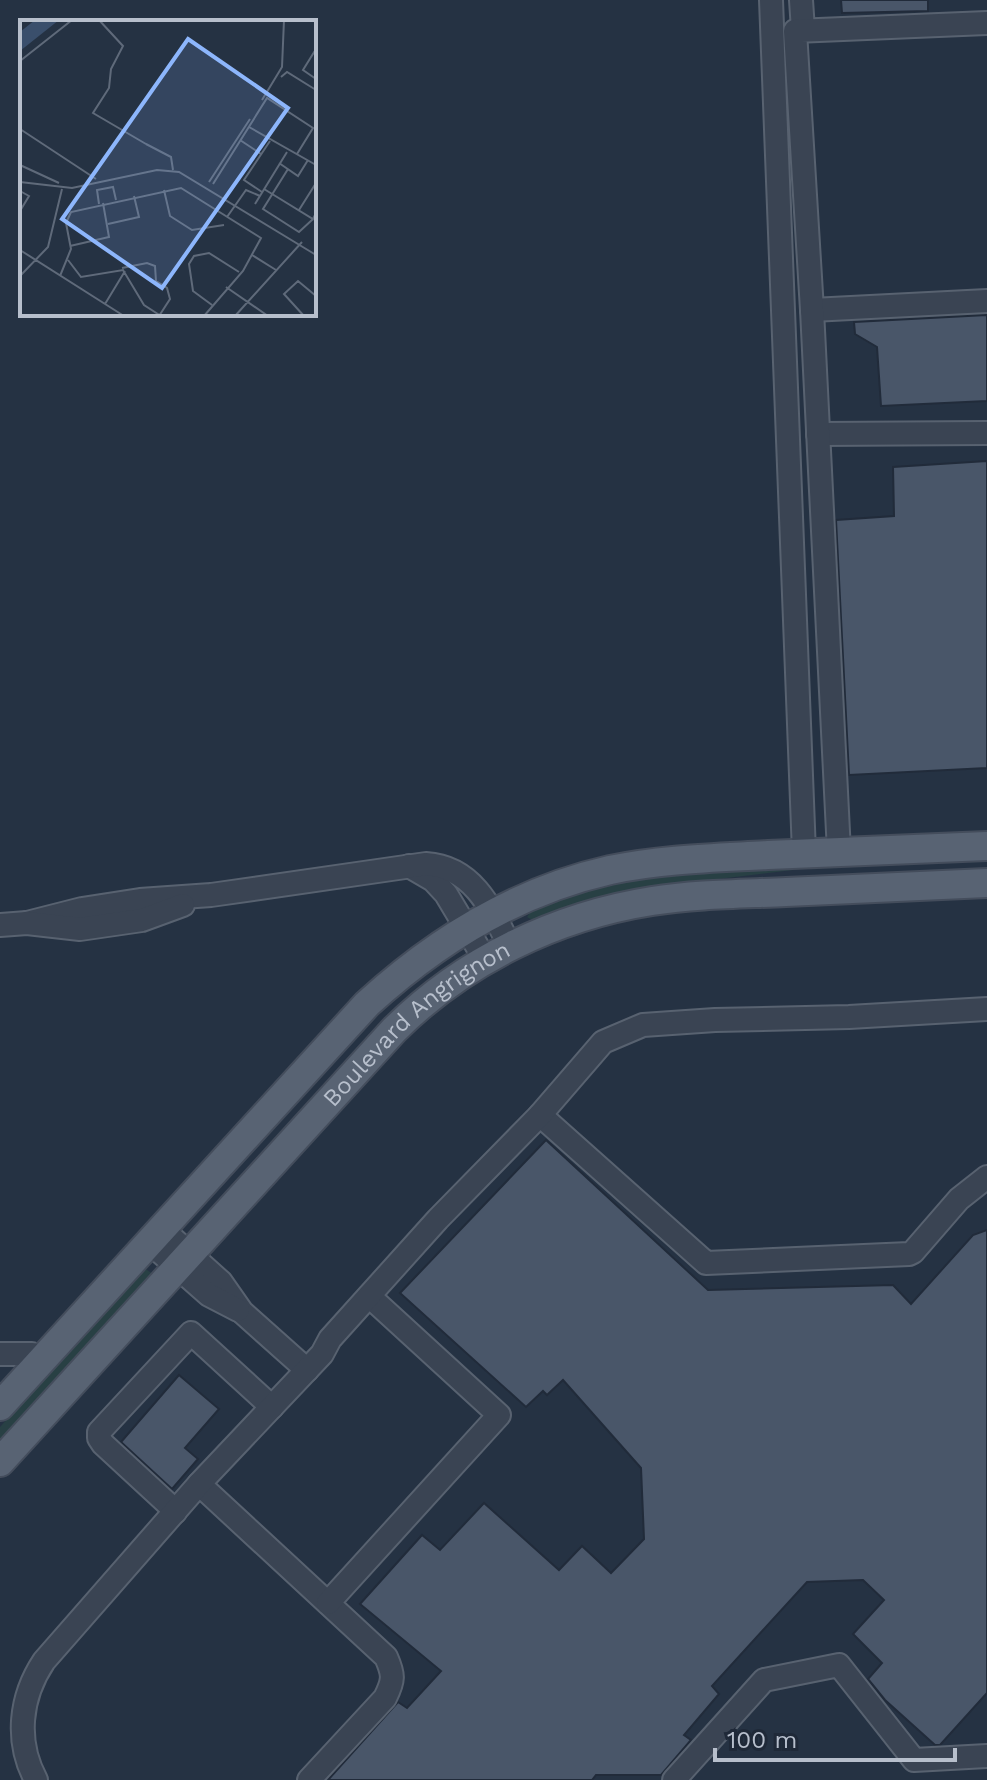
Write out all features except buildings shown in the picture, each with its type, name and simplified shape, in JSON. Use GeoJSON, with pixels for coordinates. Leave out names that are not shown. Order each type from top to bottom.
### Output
{"type":"FeatureCollection","features":[{"type":"Feature","properties":{"kind":"main road","name":"Boulevard Angrignon"},"geometry":{"type":"LineString","coordinates":[[0,1406],[367,1004],[422,958],[467,927],[574,880],[627,867],[679,860],[987,846]]}},
{"type":"Feature","properties":{"kind":"main road","name":"Boulevard Angrignon"},"geometry":{"type":"LineString","coordinates":[[0,1462],[403,1022],[437,993],[498,954],[573,920],[650,901],[987,883]]}},
{"type":"Feature","properties":{"kind":"lane"},"geometry":{"type":"LineString","coordinates":[[771,0],[804,853]]}},
{"type":"Feature","properties":{"kind":"lane"},"geometry":{"type":"LineString","coordinates":[[801,0],[803,30]]}},
{"type":"Feature","properties":{"kind":"lane"},"geometry":{"type":"LineString","coordinates":[[839,852],[795,31],[987,23]]}},
{"type":"Feature","properties":{"kind":"lane"},"geometry":{"type":"LineString","coordinates":[[812,310],[987,301]]}},
{"type":"Feature","properties":{"kind":"lane"},"geometry":{"type":"LineString","coordinates":[[818,434],[987,433]]}},
{"type":"Feature","properties":{"kind":"lane"},"geometry":{"type":"LineString","coordinates":[[0,925],[27,923],[82,909],[140,900],[211,895],[436,864],[476,887],[483,896],[493,913],[498,954]]}},
{"type":"Feature","properties":{"kind":"lane"},"geometry":{"type":"LineString","coordinates":[[409,866],[439,885],[467,927],[498,954]]}},
{"type":"Feature","properties":{"kind":"lane"},"geometry":{"type":"LineString","coordinates":[[36,1780],[27,1756],[22,1727],[26,1697],[33,1678],[50,1653],[199,1484],[322,1354],[330,1339],[438,1219],[540,1115],[603,1042],[643,1025],[987,1009]]}},
{"type":"Feature","properties":{"kind":"lane"},"geometry":{"type":"LineString","coordinates":[[540,1115],[706,1263],[909,1254],[959,1199],[987,1177]]}},
{"type":"Feature","properties":{"kind":"lane"},"geometry":{"type":"LineString","coordinates":[[156,1236],[183,1260],[221,1282],[242,1312],[307,1370]]}},
{"type":"Feature","properties":{"kind":"lane"},"geometry":{"type":"LineString","coordinates":[[328,1603],[499,1415],[369,1296]]}},
{"type":"Feature","properties":{"kind":"lane"},"geometry":{"type":"LineString","coordinates":[[175,1512],[103,1444],[99,1432],[191,1333],[272,1407]]}},
{"type":"Feature","properties":{"kind":"lane"},"geometry":{"type":"LineString","coordinates":[[0,1354],[32,1354],[43,1360]]}},
{"type":"Feature","properties":{"kind":"lane"},"geometry":{"type":"LineString","coordinates":[[199,1484],[386,1657],[392,1671],[393,1684],[385,1698],[309,1780]]}},
{"type":"Feature","properties":{"kind":"lane"},"geometry":{"type":"LineString","coordinates":[[674,1780],[764,1680],[839,1665],[914,1760],[987,1756]]}},
{"type":"Feature","properties":{"kind":"green space"},"geometry":{"type":"Polygon","coordinates":[[[793,868],[644,888],[596,899],[534,921],[527,917],[531,911],[561,900],[608,885],[640,879],[690,872],[793,868]]]}},
{"type":"Feature","properties":{"kind":"green space"},"geometry":{"type":"Polygon","coordinates":[[[144,1268],[153,1274],[0,1442],[0,1427],[144,1268]]]}}]}
